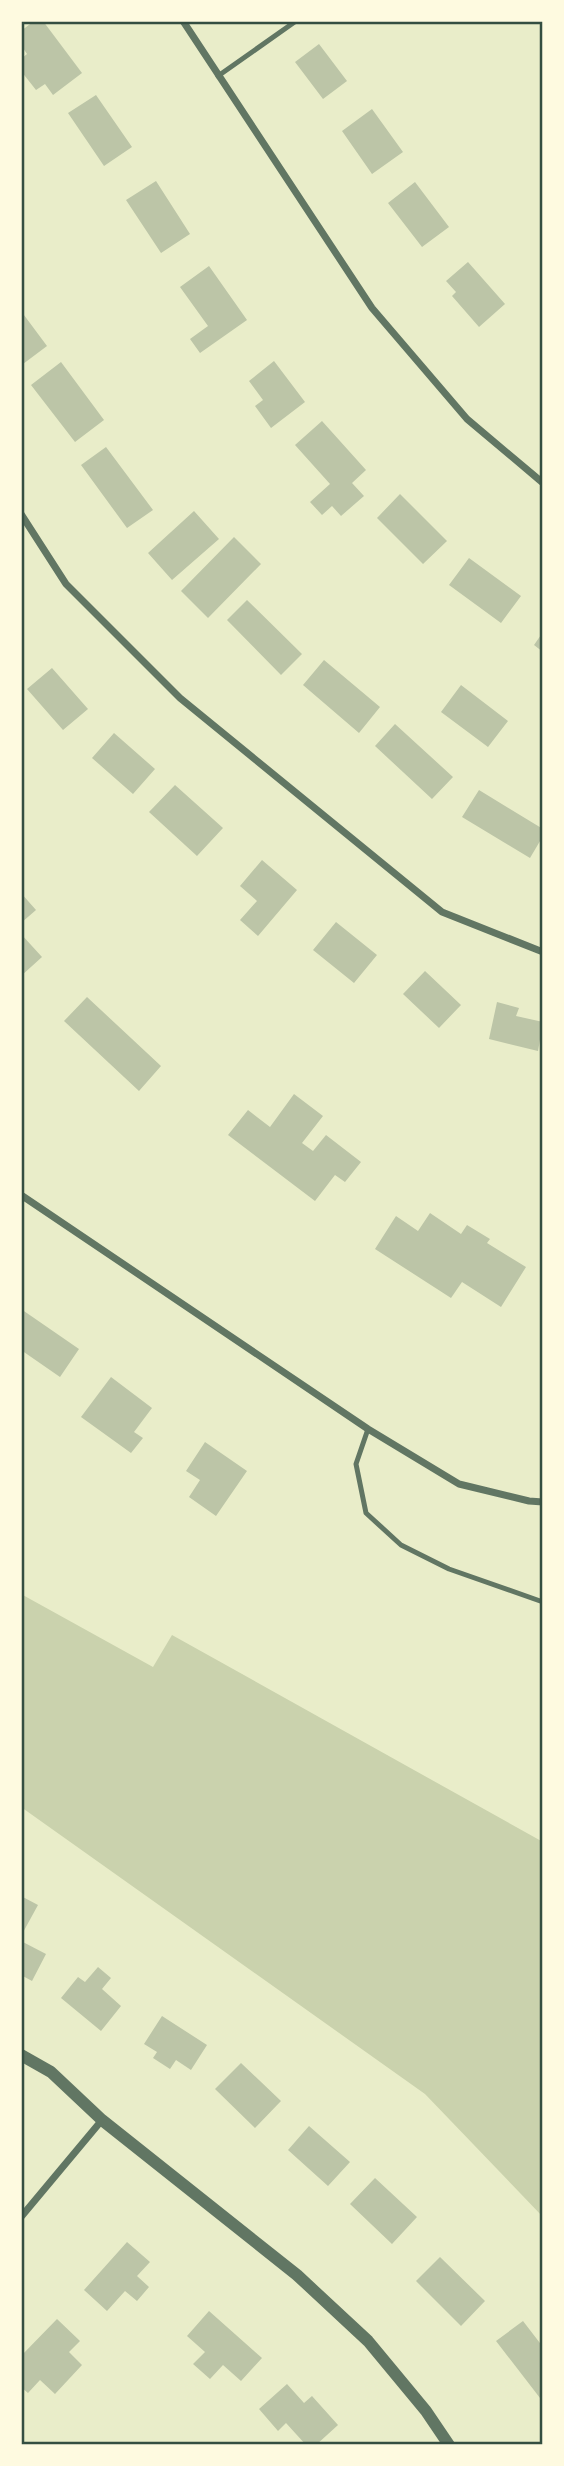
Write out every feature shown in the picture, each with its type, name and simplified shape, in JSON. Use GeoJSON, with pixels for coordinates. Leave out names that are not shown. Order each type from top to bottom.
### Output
{"type":"FeatureCollection","features":[{"type":"Feature","properties":{"kind":"street"},"geometry":{"type":"LineString","coordinates":[[183,21],[372,308],[467,419],[543,483]]}},
{"type":"Feature","properties":{"kind":"street"},"geometry":{"type":"LineString","coordinates":[[21,514],[66,584],[180,698],[442,912],[543,952]]}},
{"type":"Feature","properties":{"kind":"street"},"geometry":{"type":"LineString","coordinates":[[21,1195],[368,1429],[458,1484],[528,1501],[543,1502]]}},
{"type":"Feature","properties":{"kind":"street"},"geometry":{"type":"LineString","coordinates":[[21,2055],[51,2072],[102,2120],[297,2275],[368,2341],[426,2411],[449,2445]]}},
{"type":"Feature","properties":{"kind":"street"},"geometry":{"type":"LineString","coordinates":[[21,2217],[102,2120]]}},
{"type":"Feature","properties":{"kind":"lane"},"geometry":{"type":"LineString","coordinates":[[218,76],[296,21]]}},
{"type":"Feature","properties":{"kind":"lane"},"geometry":{"type":"LineString","coordinates":[[368,1429],[356,1464],[366,1513],[401,1545],[449,1569],[543,1602]]}},
{"type":"Feature","properties":{"kind":"green space"},"geometry":{"type":"Polygon","coordinates":[[[21,1594],[153,1667],[172,1635],[543,1842],[543,2217],[425,2094],[21,1807],[21,1594]]]}},
{"type":"Feature","properties":{"kind":"building"},"geometry":{"type":"Polygon","coordinates":[[[34,21],[43,21],[82,73],[53,95],[45,84],[36,90],[21,71],[21,59],[27,54],[21,45],[21,31],[34,21]]]}},
{"type":"Feature","properties":{"kind":"building"},"geometry":{"type":"Polygon","coordinates":[[[319,44],[347,81],[323,99],[295,62],[319,44]]]}},
{"type":"Feature","properties":{"kind":"building"},"geometry":{"type":"Polygon","coordinates":[[[96,95],[132,147],[104,166],[68,113],[96,95]]]}},
{"type":"Feature","properties":{"kind":"building"},"geometry":{"type":"Polygon","coordinates":[[[372,109],[403,152],[372,174],[342,131],[372,109]]]}},
{"type":"Feature","properties":{"kind":"building"},"geometry":{"type":"Polygon","coordinates":[[[156,181],[190,234],[161,253],[126,200],[156,181]]]}},
{"type":"Feature","properties":{"kind":"building"},"geometry":{"type":"Polygon","coordinates":[[[415,182],[449,227],[422,247],[388,203],[415,182]]]}},
{"type":"Feature","properties":{"kind":"building"},"geometry":{"type":"Polygon","coordinates":[[[468,262],[505,304],[479,327],[452,296],[456,292],[446,281],[468,262]]]}},
{"type":"Feature","properties":{"kind":"building"},"geometry":{"type":"Polygon","coordinates":[[[209,266],[247,320],[200,353],[190,339],[208,326],[180,287],[209,266]]]}},
{"type":"Feature","properties":{"kind":"building"},"geometry":{"type":"Polygon","coordinates":[[[21,311],[47,346],[23,364],[21,361],[21,311]]]}},
{"type":"Feature","properties":{"kind":"building"},"geometry":{"type":"Polygon","coordinates":[[[274,361],[305,402],[271,428],[255,406],[263,400],[249,381],[274,361]]]}},
{"type":"Feature","properties":{"kind":"building"},"geometry":{"type":"Polygon","coordinates":[[[61,362],[104,420],[75,442],[31,385],[61,362]]]}},
{"type":"Feature","properties":{"kind":"building"},"geometry":{"type":"Polygon","coordinates":[[[322,421],[366,470],[352,483],[364,496],[341,516],[332,506],[322,515],[310,502],[330,484],[295,445],[322,421]]]}},
{"type":"Feature","properties":{"kind":"building"},"geometry":{"type":"Polygon","coordinates":[[[106,447],[153,510],[127,528],[81,465],[106,447]]]}},
{"type":"Feature","properties":{"kind":"building"},"geometry":{"type":"Polygon","coordinates":[[[400,494],[447,541],[423,564],[377,518],[400,494]]]}},
{"type":"Feature","properties":{"kind":"building"},"geometry":{"type":"Polygon","coordinates":[[[194,511],[219,539],[172,580],[148,553],[194,511]]]}},
{"type":"Feature","properties":{"kind":"building"},"geometry":{"type":"Polygon","coordinates":[[[234,537],[261,564],[208,618],[181,591],[234,537]]]}},
{"type":"Feature","properties":{"kind":"building"},"geometry":{"type":"Polygon","coordinates":[[[469,558],[521,596],[501,623],[449,585],[469,558]]]}},
{"type":"Feature","properties":{"kind":"building"},"geometry":{"type":"Polygon","coordinates":[[[247,600],[302,654],[281,675],[227,620],[247,600]]]}},
{"type":"Feature","properties":{"kind":"building"},"geometry":{"type":"Polygon","coordinates":[[[543,632],[543,652],[534,645],[543,632]]]}},
{"type":"Feature","properties":{"kind":"building"},"geometry":{"type":"Polygon","coordinates":[[[324,660],[380,707],[359,733],[303,685],[324,660]]]}},
{"type":"Feature","properties":{"kind":"building"},"geometry":{"type":"Polygon","coordinates":[[[52,668],[88,709],[63,730],[27,689],[52,668]]]}},
{"type":"Feature","properties":{"kind":"building"},"geometry":{"type":"Polygon","coordinates":[[[461,685],[508,721],[488,747],[441,712],[461,685]]]}},
{"type":"Feature","properties":{"kind":"building"},"geometry":{"type":"Polygon","coordinates":[[[395,724],[453,777],[432,799],[375,746],[395,724]]]}},
{"type":"Feature","properties":{"kind":"building"},"geometry":{"type":"Polygon","coordinates":[[[114,733],[155,769],[133,794],[92,758],[114,733]]]}},
{"type":"Feature","properties":{"kind":"building"},"geometry":{"type":"Polygon","coordinates":[[[175,785],[223,828],[197,856],[149,812],[175,785]]]}},
{"type":"Feature","properties":{"kind":"building"},"geometry":{"type":"Polygon","coordinates":[[[479,790],[543,829],[543,836],[530,858],[462,817],[479,790]]]}},
{"type":"Feature","properties":{"kind":"building"},"geometry":{"type":"Polygon","coordinates":[[[262,860],[297,890],[258,936],[240,920],[257,901],[240,886],[262,860]]]}},
{"type":"Feature","properties":{"kind":"building"},"geometry":{"type":"Polygon","coordinates":[[[21,893],[36,910],[21,923],[21,893]]]}},
{"type":"Feature","properties":{"kind":"building"},"geometry":{"type":"Polygon","coordinates":[[[336,922],[377,955],[354,983],[313,950],[336,922]]]}},
{"type":"Feature","properties":{"kind":"building"},"geometry":{"type":"Polygon","coordinates":[[[21,934],[42,957],[21,976],[21,934]]]}},
{"type":"Feature","properties":{"kind":"building"},"geometry":{"type":"Polygon","coordinates":[[[425,971],[461,1005],[439,1028],[403,994],[425,971]]]}},
{"type":"Feature","properties":{"kind":"building"},"geometry":{"type":"Polygon","coordinates":[[[87,997],[161,1066],[139,1091],[64,1021],[87,997]]]}},
{"type":"Feature","properties":{"kind":"building"},"geometry":{"type":"Polygon","coordinates":[[[497,1002],[519,1008],[516,1016],[543,1022],[538,1051],[489,1039],[497,1002]]]}},
{"type":"Feature","properties":{"kind":"building"},"geometry":{"type":"Polygon","coordinates":[[[294,1094],[323,1116],[302,1143],[313,1151],[326,1135],[361,1162],[345,1182],[335,1175],[315,1201],[228,1135],[248,1110],[270,1127],[294,1094]]]}},
{"type":"Feature","properties":{"kind":"building"},"geometry":{"type":"Polygon","coordinates":[[[430,1213],[461,1234],[467,1225],[490,1239],[487,1243],[526,1267],[501,1307],[462,1282],[451,1298],[375,1249],[396,1216],[418,1231],[430,1213]]]}},
{"type":"Feature","properties":{"kind":"building"},"geometry":{"type":"Polygon","coordinates":[[[21,1309],[79,1349],[60,1377],[21,1350],[21,1309]]]}},
{"type":"Feature","properties":{"kind":"building"},"geometry":{"type":"Polygon","coordinates":[[[111,1377],[152,1408],[134,1432],[143,1438],[131,1453],[81,1417],[111,1377]]]}},
{"type":"Feature","properties":{"kind":"building"},"geometry":{"type":"Polygon","coordinates":[[[205,1442],[247,1471],[216,1516],[189,1497],[200,1480],[186,1471],[205,1442]]]}},
{"type":"Feature","properties":{"kind":"building"},"geometry":{"type":"Polygon","coordinates":[[[21,1896],[38,1905],[21,1936],[21,1896]]]}},
{"type":"Feature","properties":{"kind":"building"},"geometry":{"type":"Polygon","coordinates":[[[21,1941],[46,1954],[32,1981],[21,1975],[21,1941]]]}},
{"type":"Feature","properties":{"kind":"building"},"geometry":{"type":"Polygon","coordinates":[[[98,1967],[111,1978],[102,1989],[121,2006],[101,2031],[61,1998],[78,1977],[85,1982],[98,1967]]]}},
{"type":"Feature","properties":{"kind":"building"},"geometry":{"type":"Polygon","coordinates":[[[162,2016],[207,2045],[191,2070],[176,2060],[170,2069],[153,2058],[157,2052],[144,2044],[162,2016]]]}},
{"type":"Feature","properties":{"kind":"building"},"geometry":{"type":"Polygon","coordinates":[[[241,2063],[281,2101],[255,2128],[215,2089],[241,2063]]]}},
{"type":"Feature","properties":{"kind":"building"},"geometry":{"type":"Polygon","coordinates":[[[309,2126],[350,2162],[328,2186],[288,2150],[309,2126]]]}},
{"type":"Feature","properties":{"kind":"building"},"geometry":{"type":"Polygon","coordinates":[[[375,2178],[417,2217],[392,2244],[350,2204],[375,2178]]]}},
{"type":"Feature","properties":{"kind":"building"},"geometry":{"type":"Polygon","coordinates":[[[127,2242],[150,2262],[137,2276],[149,2287],[137,2301],[125,2291],[107,2311],[84,2290],[127,2242]]]}},
{"type":"Feature","properties":{"kind":"building"},"geometry":{"type":"Polygon","coordinates":[[[440,2257],[485,2301],[461,2326],[416,2281],[440,2257]]]}},
{"type":"Feature","properties":{"kind":"building"},"geometry":{"type":"Polygon","coordinates":[[[209,2311],[262,2358],[241,2381],[223,2365],[210,2379],[193,2364],[205,2352],[187,2336],[209,2311]]]}},
{"type":"Feature","properties":{"kind":"building"},"geometry":{"type":"Polygon","coordinates":[[[57,2319],[80,2341],[69,2352],[82,2365],[55,2394],[40,2380],[28,2393],[21,2387],[21,2356],[57,2319]]]}},
{"type":"Feature","properties":{"kind":"building"},"geometry":{"type":"Polygon","coordinates":[[[523,2321],[543,2347],[543,2395],[540,2398],[496,2341],[523,2321]]]}},
{"type":"Feature","properties":{"kind":"building"},"geometry":{"type":"Polygon","coordinates":[[[287,2384],[304,2403],[312,2396],[338,2425],[316,2445],[306,2445],[286,2423],[278,2431],[259,2409],[287,2384]]]}}]}
